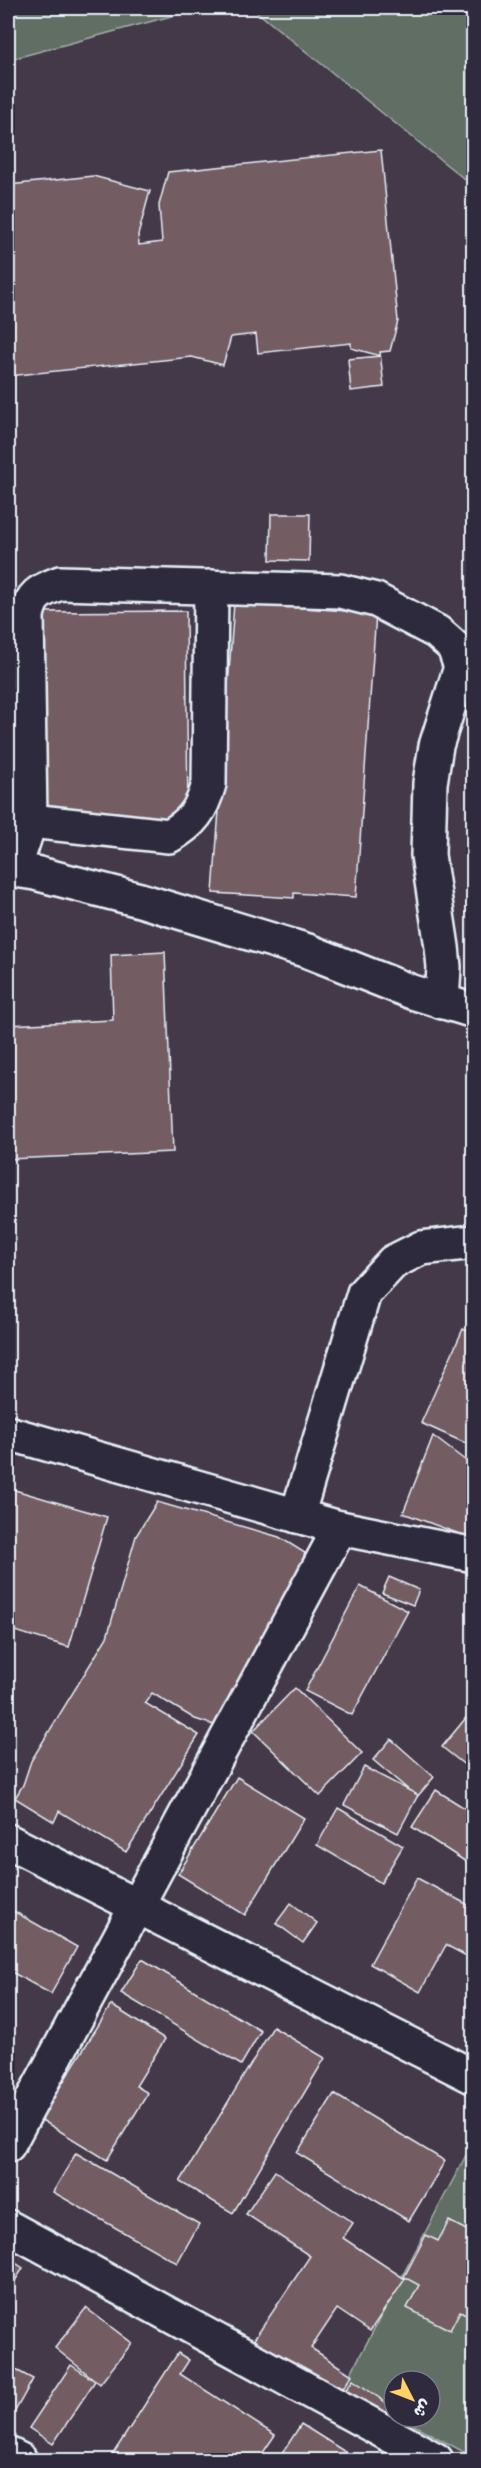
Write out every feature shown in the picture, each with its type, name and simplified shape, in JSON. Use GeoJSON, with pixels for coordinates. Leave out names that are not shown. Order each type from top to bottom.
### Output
{"type":"FeatureCollection","features":[{"type":"Feature","properties":{"kind":"street"},"geometry":{"type":"LineString","coordinates":[[60,583],[340,591],[376,600],[437,632],[454,647],[460,667],[435,746],[430,783],[428,855],[444,967],[465,1008],[412,992],[308,951],[140,900],[11,869],[30,821],[27,616],[29,602],[41,591],[60,583]]}},
{"type":"Feature","properties":{"kind":"street"},"geometry":{"type":"LineString","coordinates":[[30,821],[169,836],[186,827],[193,819],[205,799],[209,784],[211,587]]}},
{"type":"Feature","properties":{"kind":"street"},"geometry":{"type":"LineString","coordinates":[[297,1516],[364,1293],[393,1262],[421,1248],[474,1242]]}},
{"type":"Feature","properties":{"kind":"street"},"geometry":{"type":"LineString","coordinates":[[8,1433],[340,1528],[474,1556]]}},
{"type":"Feature","properties":{"kind":"street"},"geometry":{"type":"LineString","coordinates":[[8,2145],[340,1528]]}},
{"type":"Feature","properties":{"kind":"street"},"geometry":{"type":"LineString","coordinates":[[8,1841],[474,2077]]}},
{"type":"Feature","properties":{"kind":"street"},"geometry":{"type":"LineString","coordinates":[[8,2227],[436,2460]]}},
{"type":"Feature","properties":{"kind":"street"},"geometry":{"type":"LineString","coordinates":[[8,2454],[20,2460]]}},
{"type":"Feature","properties":{"kind":"green space"},"geometry":{"type":"Polygon","coordinates":[[[8,8],[201,8],[8,60],[8,8]]]}},
{"type":"Feature","properties":{"kind":"green space"},"geometry":{"type":"Polygon","coordinates":[[[252,8],[473,8],[473,186],[252,8]]]}},
{"type":"Feature","properties":{"kind":"green space"},"geometry":{"type":"Polygon","coordinates":[[[473,2142],[473,2457],[421,2429],[442,2429],[442,2369],[382,2369],[382,2408],[343,2388],[473,2142]]]}},
{"type":"Feature","properties":{"kind":"building"},"geometry":{"type":"Polygon","coordinates":[[[381,150],[398,321],[390,351],[380,352],[380,356],[351,348],[351,343],[258,353],[256,334],[231,337],[223,365],[192,357],[8,376],[9,185],[93,176],[150,191],[138,235],[139,245],[162,242],[159,205],[168,172],[381,150]]]}},
{"type":"Feature","properties":{"kind":"building"},"geometry":{"type":"Polygon","coordinates":[[[380,356],[384,387],[351,391],[348,359],[380,356]]]}},
{"type":"Feature","properties":{"kind":"building"},"geometry":{"type":"Polygon","coordinates":[[[271,514],[310,514],[309,561],[270,560],[271,514]]]}},
{"type":"Feature","properties":{"kind":"building"},"geometry":{"type":"Polygon","coordinates":[[[234,603],[376,613],[356,897],[294,893],[294,898],[213,893],[234,603]]]}},
{"type":"Feature","properties":{"kind":"building"},"geometry":{"type":"Polygon","coordinates":[[[186,611],[188,819],[44,832],[42,612],[186,611]]]}},
{"type":"Feature","properties":{"kind":"building"},"geometry":{"type":"Polygon","coordinates":[[[165,952],[173,1152],[8,1159],[8,1025],[113,1020],[111,955],[165,952]]]}},
{"type":"Feature","properties":{"kind":"building"},"geometry":{"type":"Polygon","coordinates":[[[463,1329],[474,1334],[474,1447],[421,1423],[463,1329]]]}},
{"type":"Feature","properties":{"kind":"building"},"geometry":{"type":"Polygon","coordinates":[[[433,1436],[474,1467],[474,1536],[457,1558],[457,1533],[403,1513],[433,1436]]]}},
{"type":"Feature","properties":{"kind":"building"},"geometry":{"type":"Polygon","coordinates":[[[8,1488],[107,1517],[69,1647],[8,1629],[8,1488]]]}},
{"type":"Feature","properties":{"kind":"building"},"geometry":{"type":"Polygon","coordinates":[[[157,1502],[279,1537],[305,1553],[292,1597],[214,1725],[195,1719],[152,1693],[145,1703],[199,1735],[126,1852],[59,1811],[54,1822],[15,1798],[23,1785],[31,1761],[107,1637],[136,1536],[157,1502]]]}},
{"type":"Feature","properties":{"kind":"building"},"geometry":{"type":"Polygon","coordinates":[[[389,1577],[419,1590],[413,1605],[382,1593],[389,1577]]]}},
{"type":"Feature","properties":{"kind":"building"},"geometry":{"type":"Polygon","coordinates":[[[360,1586],[408,1611],[352,1715],[305,1691],[360,1586]]]}},
{"type":"Feature","properties":{"kind":"building"},"geometry":{"type":"Polygon","coordinates":[[[295,1688],[362,1753],[320,1796],[253,1731],[295,1688]]]}},
{"type":"Feature","properties":{"kind":"building"},"geometry":{"type":"Polygon","coordinates":[[[474,1708],[474,1758],[466,1766],[442,1747],[474,1708]]]}},
{"type":"Feature","properties":{"kind":"building"},"geometry":{"type":"Polygon","coordinates":[[[391,1739],[434,1777],[417,1797],[373,1760],[391,1739]]]}},
{"type":"Feature","properties":{"kind":"building"},"geometry":{"type":"Polygon","coordinates":[[[364,1767],[418,1795],[398,1833],[344,1805],[364,1767]]]}},
{"type":"Feature","properties":{"kind":"building"},"geometry":{"type":"Polygon","coordinates":[[[237,1777],[304,1818],[245,1915],[178,1874],[237,1777]]]}},
{"type":"Feature","properties":{"kind":"building"},"geometry":{"type":"Polygon","coordinates":[[[436,1790],[474,1814],[474,1867],[412,1827],[436,1790]]]}},
{"type":"Feature","properties":{"kind":"building"},"geometry":{"type":"Polygon","coordinates":[[[338,1808],[403,1846],[381,1883],[317,1845],[338,1808]]]}},
{"type":"Feature","properties":{"kind":"building"},"geometry":{"type":"Polygon","coordinates":[[[417,1878],[474,1908],[474,1960],[446,1945],[420,1992],[370,1964],[417,1878]]]}},
{"type":"Feature","properties":{"kind":"building"},"geometry":{"type":"Polygon","coordinates":[[[291,1903],[317,1923],[303,1943],[276,1923],[291,1903]]]}},
{"type":"Feature","properties":{"kind":"building"},"geometry":{"type":"Polygon","coordinates":[[[8,1908],[77,1947],[51,1994],[8,1970],[8,1908]]]}},
{"type":"Feature","properties":{"kind":"building"},"geometry":{"type":"Polygon","coordinates":[[[142,1959],[261,2031],[241,2065],[121,1993],[142,1959]]]}},
{"type":"Feature","properties":{"kind":"building"},"geometry":{"type":"Polygon","coordinates":[[[111,2005],[165,2039],[136,2086],[148,2093],[107,2160],[40,2119],[111,2005]]]}},
{"type":"Feature","properties":{"kind":"building"},"geometry":{"type":"Polygon","coordinates":[[[273,2027],[325,2058],[233,2213],[180,2182],[273,2027]]]}},
{"type":"Feature","properties":{"kind":"building"},"geometry":{"type":"Polygon","coordinates":[[[334,2094],[445,2161],[409,2221],[297,2153],[334,2094]]]}},
{"type":"Feature","properties":{"kind":"building"},"geometry":{"type":"Polygon","coordinates":[[[76,2153],[199,2224],[177,2263],[53,2192],[76,2153]]]}},
{"type":"Feature","properties":{"kind":"building"},"geometry":{"type":"Polygon","coordinates":[[[275,2171],[353,2223],[343,2238],[405,2279],[370,2331],[337,2309],[311,2348],[352,2375],[327,2412],[243,2356],[310,2256],[246,2214],[275,2171]]]}},
{"type":"Feature","properties":{"kind":"building"},"geometry":{"type":"Polygon","coordinates":[[[449,2221],[474,2234],[474,2318],[460,2311],[450,2330],[407,2308],[419,2285],[404,2277],[426,2235],[438,2241],[449,2221]]]}},
{"type":"Feature","properties":{"kind":"building"},"geometry":{"type":"Polygon","coordinates":[[[8,2258],[23,2268],[12,2286],[8,2283],[8,2258]]]}},
{"type":"Feature","properties":{"kind":"building"},"geometry":{"type":"Polygon","coordinates":[[[86,2308],[132,2343],[100,2384],[55,2348],[86,2308]]]}},
{"type":"Feature","properties":{"kind":"building"},"geometry":{"type":"Polygon","coordinates":[[[178,2353],[189,2360],[180,2374],[275,2435],[258,2460],[109,2460],[178,2353]]]}},
{"type":"Feature","properties":{"kind":"building"},"geometry":{"type":"Polygon","coordinates":[[[71,2365],[95,2381],[53,2444],[29,2428],[71,2365]]]}},
{"type":"Feature","properties":{"kind":"building"},"geometry":{"type":"Polygon","coordinates":[[[16,2370],[33,2379],[14,2413],[8,2410],[8,2387],[16,2370]]]}},
{"type":"Feature","properties":{"kind":"building"},"geometry":{"type":"Polygon","coordinates":[[[353,2380],[382,2400],[382,2419],[373,2432],[335,2405],[353,2380]]]}},
{"type":"Feature","properties":{"kind":"building"},"geometry":{"type":"Polygon","coordinates":[[[301,2424],[358,2460],[278,2460],[301,2424]]]}}]}
